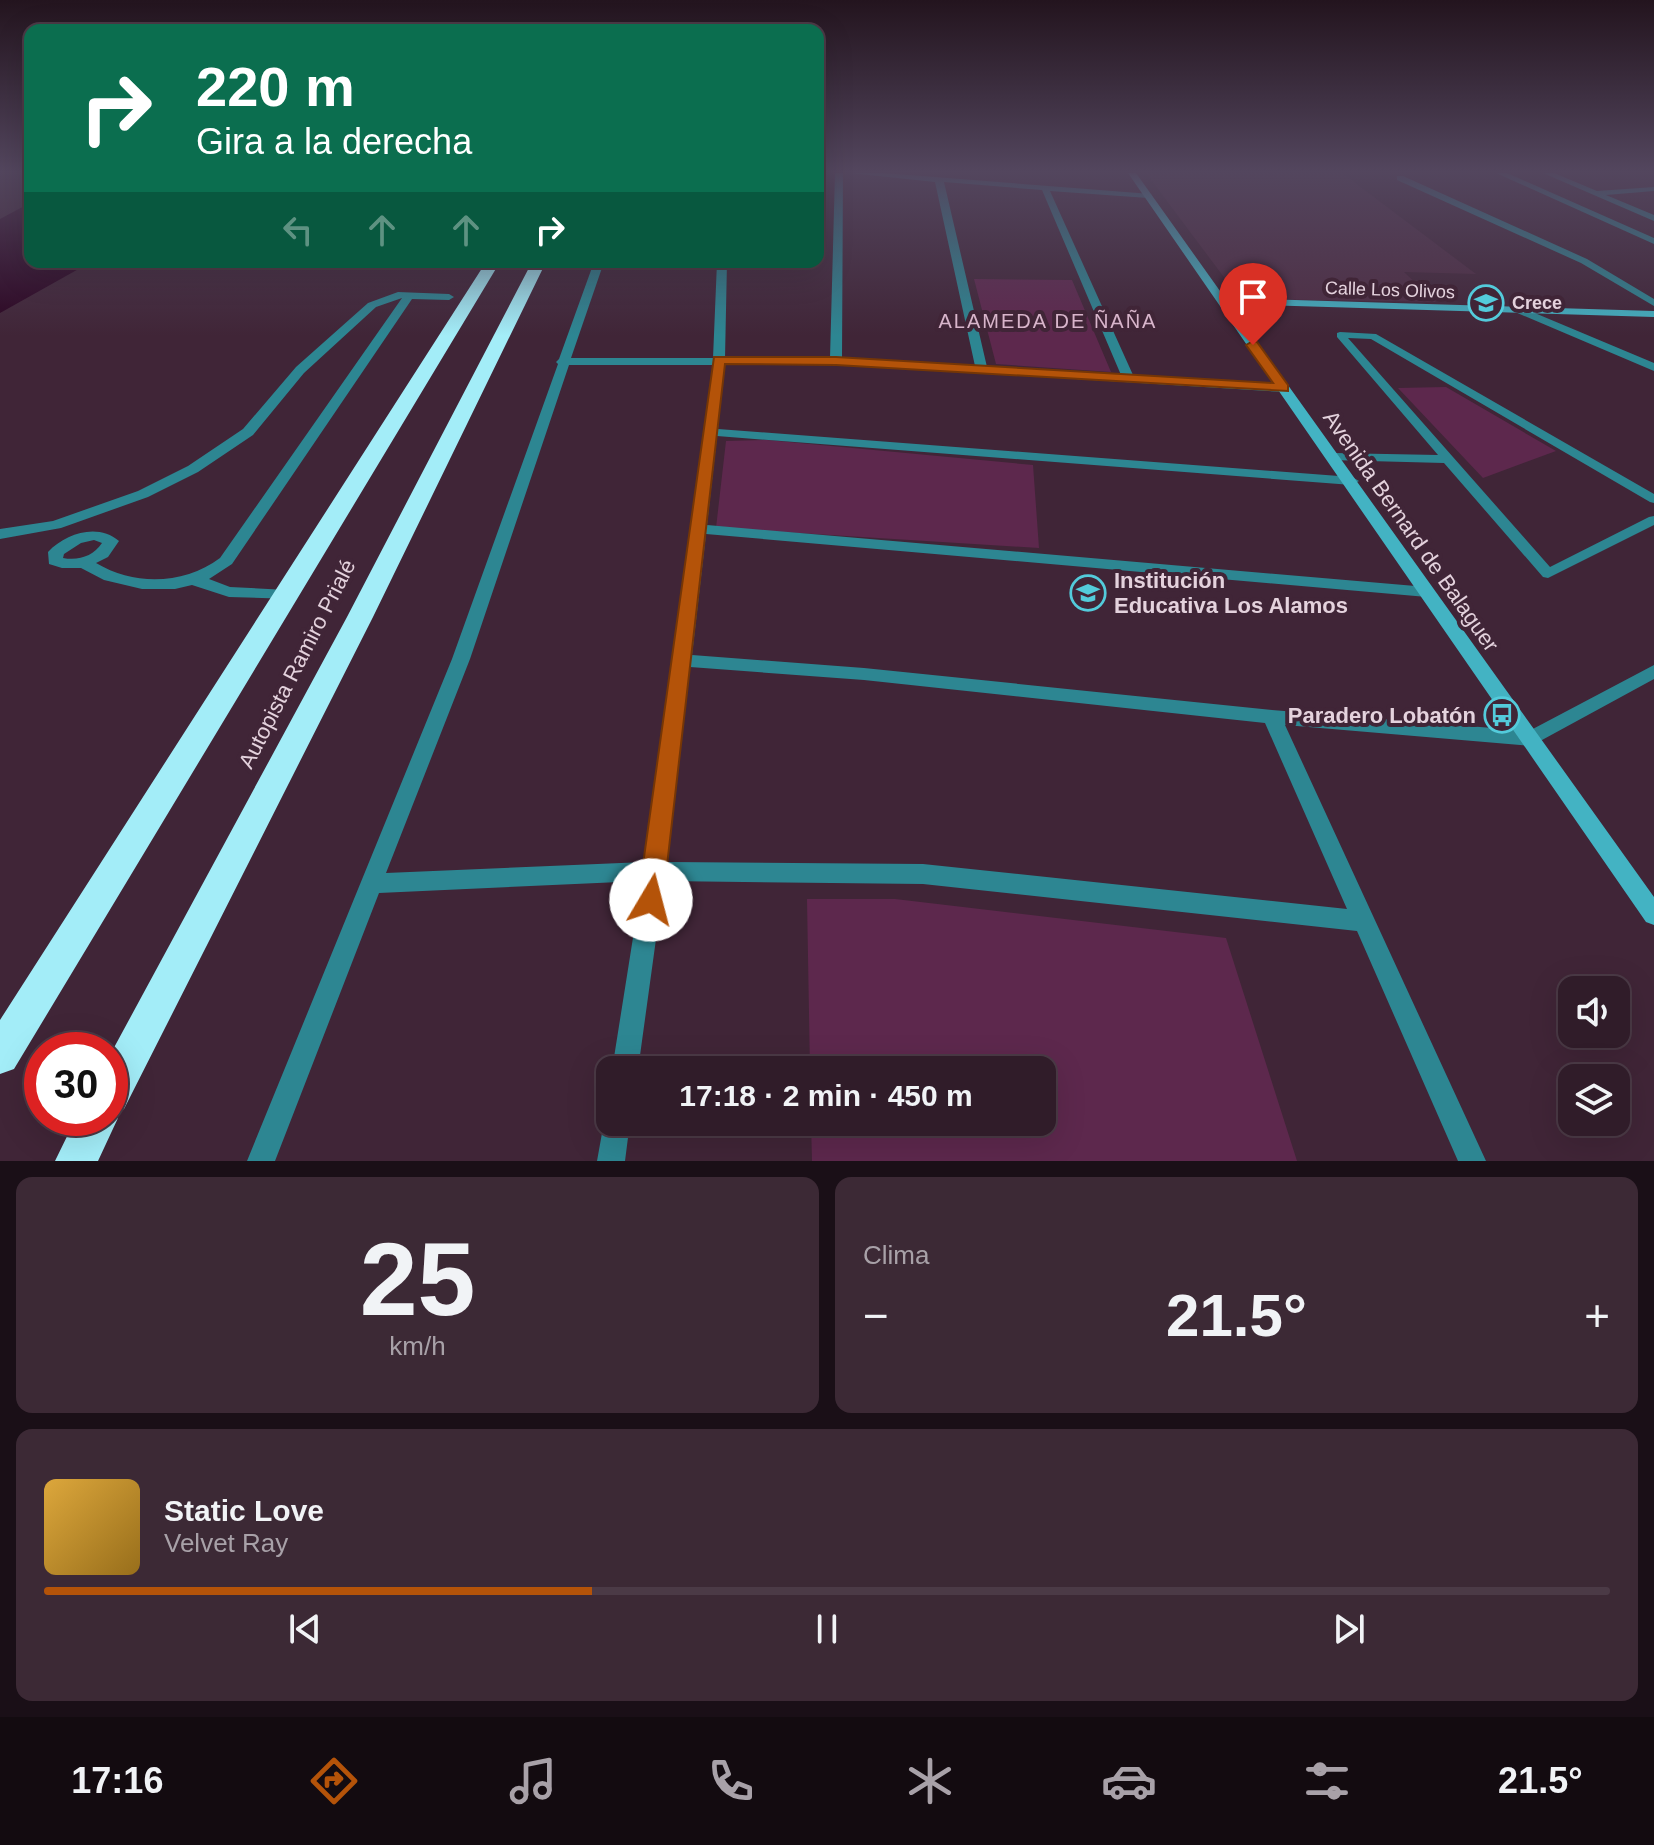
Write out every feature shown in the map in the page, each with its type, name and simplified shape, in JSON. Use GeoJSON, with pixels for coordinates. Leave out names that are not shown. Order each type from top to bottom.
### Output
{"type":"FeatureCollection","features":[{"type":"Feature","properties":{"kind":"highway","name":"Autopista Ramiro Prialé"},"geometry":{"type":"LineString","coordinates":[[0,1055],[489,268]]}},
{"type":"Feature","properties":{"kind":"highway","name":"Autopista Ramiro Prialé"},"geometry":{"type":"LineString","coordinates":[[128,1061],[360,617],[536,268]]}},
{"type":"Feature","properties":{"kind":"highway"},"geometry":{"type":"LineString","coordinates":[[76,1161],[89,1136]]}},
{"type":"Feature","properties":{"kind":"street"},"geometry":{"type":"LineString","coordinates":[[836,361],[838,227]]}},
{"type":"Feature","properties":{"kind":"street"},"geometry":{"type":"LineString","coordinates":[[950,227],[982,370]]}},
{"type":"Feature","properties":{"kind":"street"},"geometry":{"type":"LineString","coordinates":[[1062,227],[1129,379]]}},
{"type":"Feature","properties":{"kind":"street","name":"Avenida Bernard de Balaguer"},"geometry":{"type":"LineString","coordinates":[[1170,227],[1352,481],[1654,915]]}},
{"type":"Feature","properties":{"kind":"street"},"geometry":{"type":"LineString","coordinates":[[1509,227],[1584,261],[1654,303]]}},
{"type":"Feature","properties":{"kind":"street"},"geometry":{"type":"LineString","coordinates":[[1623,227],[1654,241]]}},
{"type":"Feature","properties":{"kind":"street"},"geometry":{"type":"LineString","coordinates":[[261,1161],[461,659],[597,268]]}},
{"type":"Feature","properties":{"kind":"street"},"geometry":{"type":"LineString","coordinates":[[627,1056],[655,871],[711,432],[719,360],[722,268]]}},
{"type":"Feature","properties":{"kind":"street"},"geometry":{"type":"LineString","coordinates":[[83,562],[97,573],[144,583],[179,583],[205,575],[226,561],[409,296]]}},
{"type":"Feature","properties":{"kind":"street"},"geometry":{"type":"LineString","coordinates":[[0,534],[56,525],[143,494],[193,469],[248,432],[300,370],[372,305],[387,297],[449,297]]}},
{"type":"Feature","properties":{"kind":"street","name":"Calle Los Olivos"},"geometry":{"type":"LineString","coordinates":[[1222,301],[1654,314]]}},
{"type":"Feature","properties":{"kind":"street"},"geometry":{"type":"LineString","coordinates":[[1519,310],[1654,367]]}},
{"type":"Feature","properties":{"kind":"street"},"geometry":{"type":"LineString","coordinates":[[562,362],[836,361],[1283,388]]}},
{"type":"Feature","properties":{"kind":"street"},"geometry":{"type":"LineString","coordinates":[[711,432],[1352,481]]}},
{"type":"Feature","properties":{"kind":"street"},"geometry":{"type":"LineString","coordinates":[[698,529],[1427,592]]}},
{"type":"Feature","properties":{"kind":"street"},"geometry":{"type":"LineString","coordinates":[[191,579],[229,592],[287,595]]}},
{"type":"Feature","properties":{"kind":"street"},"geometry":{"type":"LineString","coordinates":[[682,660],[864,674],[1272,717],[1531,739],[1654,671]]}},
{"type":"Feature","properties":{"kind":"street"},"geometry":{"type":"LineString","coordinates":[[1272,717],[1472,1161]]}},
{"type":"Feature","properties":{"kind":"street"},"geometry":{"type":"LineString","coordinates":[[370,884],[655,871],[923,874],[1364,921]]}},
{"type":"Feature","properties":{"kind":"street"},"geometry":{"type":"LineString","coordinates":[[611,1161],[615,1136]]}},
{"type":"Feature","properties":{"kind":"lane"},"geometry":{"type":"LineString","coordinates":[[1654,499],[1373,336],[1340,335],[1548,574],[1654,520]]}},
{"type":"Feature","properties":{"kind":"lane"},"geometry":{"type":"LineString","coordinates":[[1334,457],[1448,459]]}},
{"type":"Feature","properties":{"kind":"shaded area"},"geometry":{"type":"Polygon","coordinates":[[[0,227],[24,227],[24,268],[80,268],[0,313],[0,227]]]}},
{"type":"Feature","properties":{"kind":"shaded area"},"geometry":{"type":"Polygon","coordinates":[[[1187,227],[1414,227],[1476,274],[1404,272],[1436,302],[1249,299],[1235,292],[1187,227]]]}},
{"type":"Feature","properties":{"kind":"shaded area"},"geometry":{"type":"Polygon","coordinates":[[[974,279],[1072,280],[1111,372],[996,364],[974,279]]]}},
{"type":"Feature","properties":{"kind":"shaded area"},"geometry":{"type":"Polygon","coordinates":[[[1446,387],[1556,451],[1483,478],[1398,388],[1446,387]]]}},
{"type":"Feature","properties":{"kind":"shaded area"},"geometry":{"type":"Polygon","coordinates":[[[767,440],[1033,465],[1039,548],[716,528],[726,441],[767,440]]]}},
{"type":"Feature","properties":{"kind":"shaded area"},"geometry":{"type":"Polygon","coordinates":[[[807,899],[895,899],[1226,938],[1297,1161],[812,1161],[811,1136],[1056,1136],[1056,1056],[810,1056],[807,899]]]}},
{"type":"Feature","properties":{"kind":"place","name":"Crece"},"geometry":{"type":"Point","coordinates":[1486,303]}},
{"type":"Feature","properties":{"kind":"place","name":"Institución Educativa Los Alamos"},"geometry":{"type":"Point","coordinates":[1088,593]}},
{"type":"Feature","properties":{"kind":"place","name":"Paradero Lobatón"},"geometry":{"type":"Point","coordinates":[1502,715]}},
{"type":"Feature","properties":{"kind":"district","name":"ALAMEDA DE ÑAÑA"},"geometry":{"type":"Point","coordinates":[1048,321]}},
{"type":"Feature","properties":{"kind":"route"},"geometry":{"type":"LineString","coordinates":[[651,900],[719,360],[836,361],[1283,388],[1253,345]]}}]}
